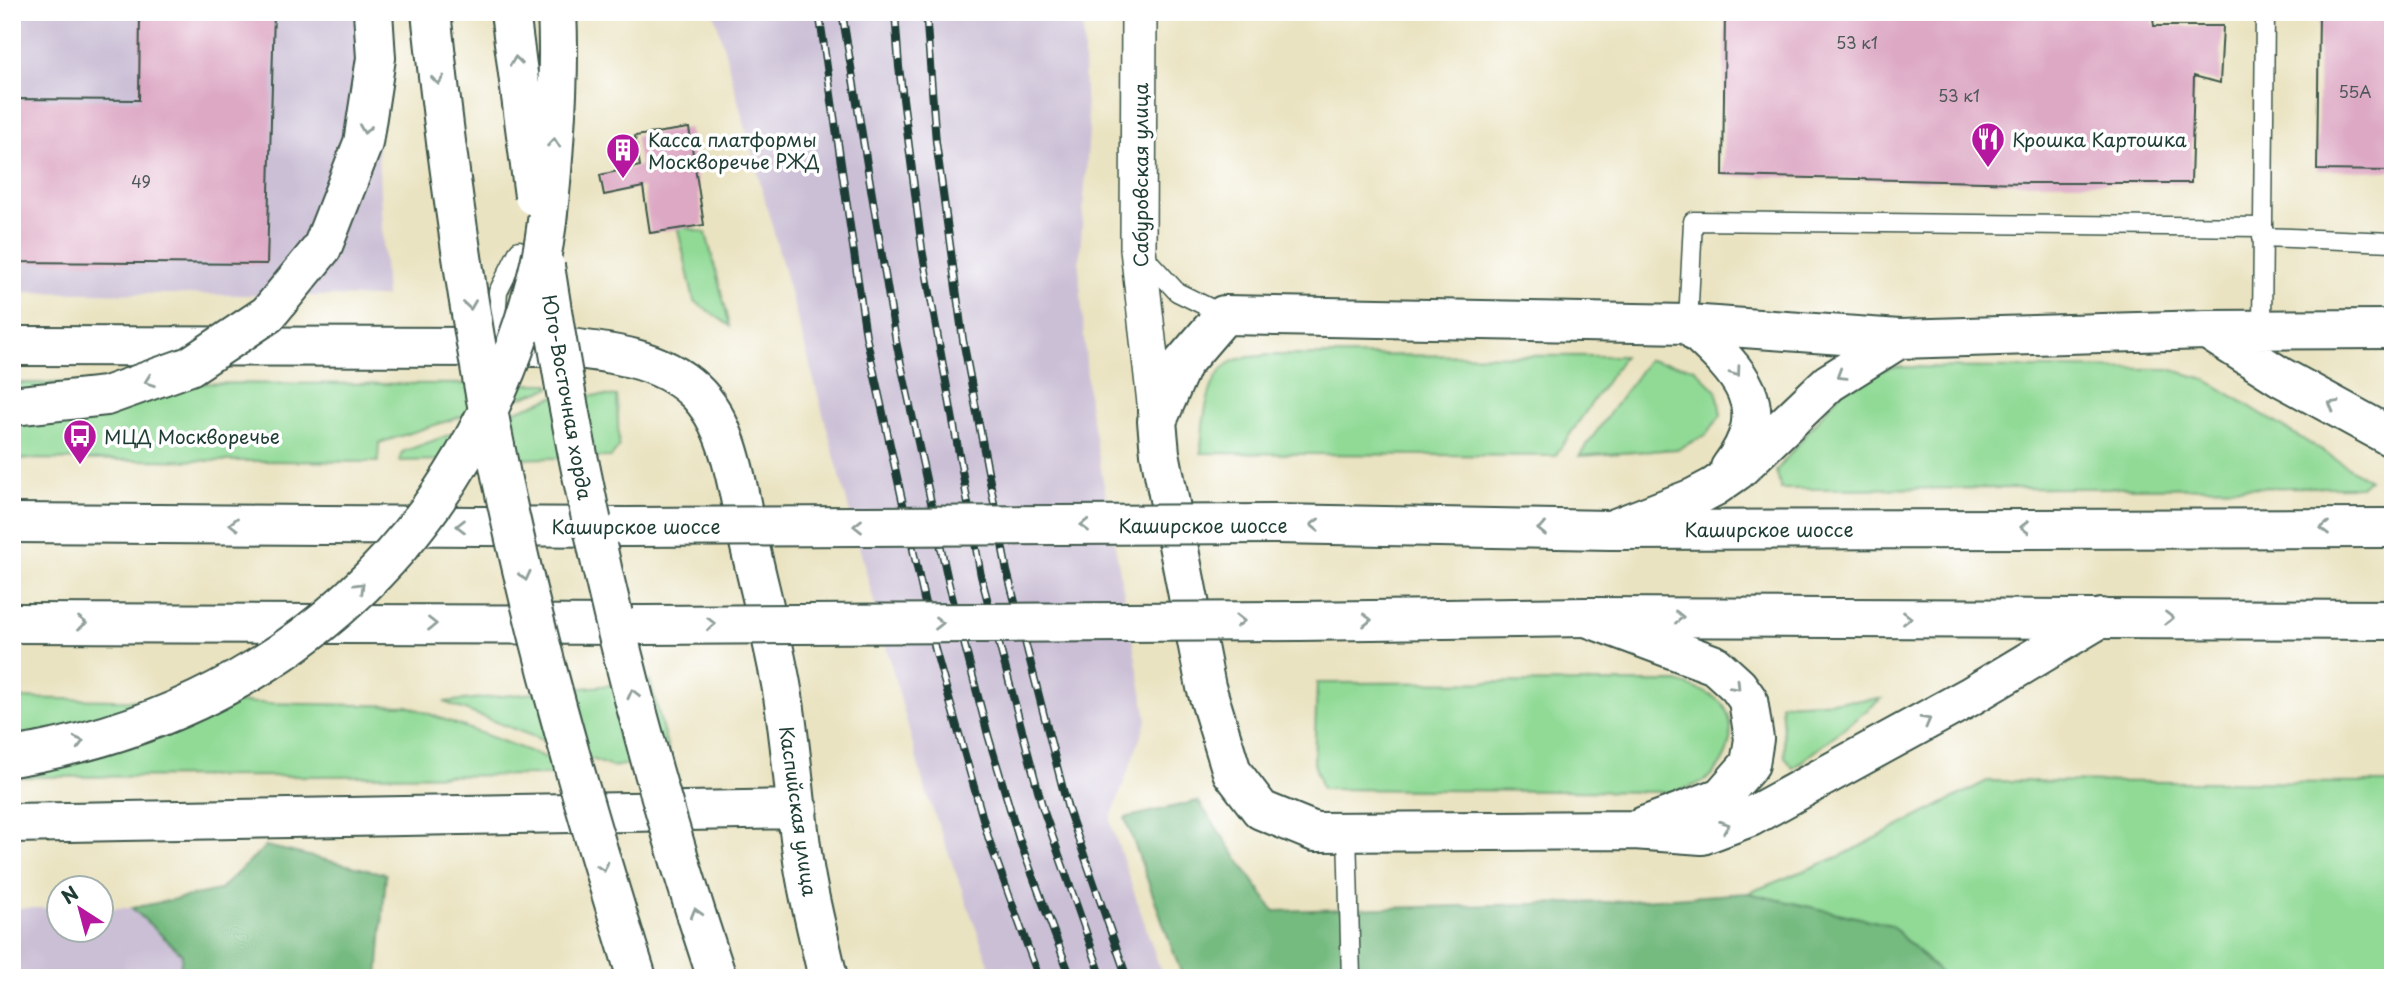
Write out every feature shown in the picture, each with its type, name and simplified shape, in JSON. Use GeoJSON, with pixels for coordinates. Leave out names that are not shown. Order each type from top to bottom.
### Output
{"type":"FeatureCollection","features":[{"type":"Feature","properties":{"kind":"main road"},"geometry":{"type":"LineString","coordinates":[[12,406],[106,396],[190,366],[268,314],[322,248],[363,143],[376,58],[373,12]]}},
{"type":"Feature","properties":{"kind":"main road"},"geometry":{"type":"LineString","coordinates":[[431,12],[440,99],[472,327],[495,444],[561,719],[637,978]]}},
{"type":"Feature","properties":{"kind":"main road","name":"Юго-Восточная хорда"},"geometry":{"type":"LineString","coordinates":[[510,12],[547,278],[567,403],[589,508],[642,729],[717,978]]}},
{"type":"Feature","properties":{"kind":"main road"},"geometry":{"type":"LineString","coordinates":[[12,757],[113,734],[176,711],[236,682],[294,645],[342,605],[383,565],[428,512],[467,451],[495,398],[519,337],[538,274],[549,202],[557,108],[558,12]]}},
{"type":"Feature","properties":{"kind":"main road"},"geometry":{"type":"LineString","coordinates":[[2101,618],[1969,697],[1750,817],[1702,835],[1633,830],[1315,832],[1261,810],[1232,772],[1206,687],[1160,453],[1157,421],[1182,364],[1224,315],[1688,324],[1899,339],[2207,330],[2393,329]]}},
{"type":"Feature","properties":{"kind":"main road"},"geometry":{"type":"LineString","coordinates":[[1688,324],[1730,364],[1745,384],[1751,403],[1752,421],[1747,441],[1714,487]]}},
{"type":"Feature","properties":{"kind":"main road"},"geometry":{"type":"LineString","coordinates":[[2207,330],[2281,377],[2393,438]]}},
{"type":"Feature","properties":{"kind":"main road"},"geometry":{"type":"LineString","coordinates":[[1610,530],[1693,498],[1714,487],[1737,471],[1829,383],[1899,339]]}},
{"type":"Feature","properties":{"kind":"main road","name":"Каспийская улица"},"geometry":{"type":"LineString","coordinates":[[12,346],[560,347],[603,351],[667,370],[695,391],[714,418],[730,455],[781,684],[802,853],[828,978]]}},
{"type":"Feature","properties":{"kind":"main road","name":"Каширское шоссе"},"geometry":{"type":"LineString","coordinates":[[12,523],[627,527],[1276,524],[1610,530],[2393,528]]}},
{"type":"Feature","properties":{"kind":"main road"},"geometry":{"type":"LineString","coordinates":[[1587,617],[1715,665],[1738,686],[1748,700],[1754,739],[1750,764],[1721,797],[1633,830]]}},
{"type":"Feature","properties":{"kind":"main road"},"geometry":{"type":"LineString","coordinates":[[12,623],[643,625],[1587,617],[2393,620]]}},
{"type":"Feature","properties":{"kind":"main road"},"geometry":{"type":"LineString","coordinates":[[12,823],[798,809]]}},
{"type":"Feature","properties":{"kind":"street","name":"Сабуровская улица"},"geometry":{"type":"LineString","coordinates":[[1139,12],[1138,249],[1157,421]]}},
{"type":"Feature","properties":{"kind":"lane"},"geometry":{"type":"LineString","coordinates":[[2262,330],[2265,12]]}},
{"type":"Feature","properties":{"kind":"lane"},"geometry":{"type":"LineString","coordinates":[[1688,324],[1693,221],[2262,232],[2393,242]]}},
{"type":"Feature","properties":{"kind":"lane"},"geometry":{"type":"LineString","coordinates":[[1138,249],[1177,292],[1224,315]]}},
{"type":"Feature","properties":{"kind":"lane"},"geometry":{"type":"LineString","coordinates":[[494,347],[498,292],[519,250]]}},
{"type":"Feature","properties":{"kind":"lane"},"geometry":{"type":"LineString","coordinates":[[1347,832],[1351,978]]}},
{"type":"Feature","properties":{"kind":"shaded area"},"geometry":{"type":"Polygon","coordinates":[[[12,12],[370,12],[386,297],[12,292],[12,12]]]}},
{"type":"Feature","properties":{"kind":"shaded area"},"geometry":{"type":"Polygon","coordinates":[[[714,12],[1083,12],[1085,97],[1089,132],[1079,267],[1089,404],[1147,719],[1110,821],[1163,978],[994,978],[924,786],[714,12]]]}},
{"type":"Feature","properties":{"kind":"shaded area"},"geometry":{"type":"Polygon","coordinates":[[[12,908],[46,908],[46,944],[116,944],[116,908],[132,908],[182,954],[179,978],[12,978],[12,908]]]}},
{"type":"Feature","properties":{"kind":"green space"},"geometry":{"type":"Polygon","coordinates":[[[12,12],[21,12],[19,74],[12,74],[12,12]]]}},
{"type":"Feature","properties":{"kind":"green space"},"geometry":{"type":"Polygon","coordinates":[[[677,225],[706,233],[730,326],[694,301],[677,225]]]}},
{"type":"Feature","properties":{"kind":"green space"},"geometry":{"type":"Polygon","coordinates":[[[1269,355],[1624,356],[1555,456],[1201,453],[1207,403],[1216,378],[1235,360],[1269,355]]]}},
{"type":"Feature","properties":{"kind":"green space"},"geometry":{"type":"Polygon","coordinates":[[[1648,360],[1694,368],[1717,391],[1721,415],[1706,435],[1678,449],[1579,456],[1648,360]]]}},
{"type":"Feature","properties":{"kind":"green space"},"geometry":{"type":"Polygon","coordinates":[[[1894,367],[2169,369],[2205,379],[2369,480],[2361,487],[1781,489],[1776,471],[1843,389],[1869,373],[1894,367]]]}},
{"type":"Feature","properties":{"kind":"green space"},"geometry":{"type":"Polygon","coordinates":[[[12,383],[549,384],[550,388],[379,443],[378,462],[12,459],[12,383]]]}},
{"type":"Feature","properties":{"kind":"green space"},"geometry":{"type":"Polygon","coordinates":[[[559,395],[617,396],[619,447],[611,457],[399,461],[402,452],[559,395]]]}},
{"type":"Feature","properties":{"kind":"green space"},"geometry":{"type":"Polygon","coordinates":[[[650,681],[670,757],[612,767],[444,702],[650,681]]]}},
{"type":"Feature","properties":{"kind":"green space"},"geometry":{"type":"Polygon","coordinates":[[[1677,682],[1704,692],[1721,703],[1731,728],[1728,749],[1711,775],[1696,785],[1672,792],[1322,789],[1314,763],[1317,683],[1677,682]]]}},
{"type":"Feature","properties":{"kind":"green space"},"geometry":{"type":"Polygon","coordinates":[[[12,698],[408,706],[593,775],[12,777],[12,698]]]}},
{"type":"Feature","properties":{"kind":"green space"},"geometry":{"type":"Polygon","coordinates":[[[1881,699],[1793,768],[1785,757],[1781,704],[1881,699]]]}},
{"type":"Feature","properties":{"kind":"green space"},"geometry":{"type":"Polygon","coordinates":[[[1987,781],[2393,783],[2393,978],[1945,978],[1891,925],[1748,893],[1843,855],[1987,781]]]}},
{"type":"Feature","properties":{"kind":"green space"},"geometry":{"type":"Polygon","coordinates":[[[1198,801],[1274,911],[1612,902],[1748,893],[1891,925],[1945,978],[1183,978],[1125,818],[1198,801]]]}},
{"type":"Feature","properties":{"kind":"green space"},"geometry":{"type":"Polygon","coordinates":[[[266,846],[386,874],[378,978],[179,978],[182,954],[132,908],[219,890],[266,846]]]}},
{"type":"Feature","properties":{"kind":"building"},"geometry":{"type":"Polygon","coordinates":[[[140,12],[274,12],[267,264],[12,262],[12,99],[139,100],[140,12]]]}},
{"type":"Feature","properties":{"kind":"building"},"geometry":{"type":"Polygon","coordinates":[[[1725,12],[2152,12],[2154,26],[2223,26],[2220,83],[2194,76],[2191,183],[2028,183],[1723,176],[1725,12]]]}},
{"type":"Feature","properties":{"kind":"building"},"geometry":{"type":"Polygon","coordinates":[[[2319,12],[2393,12],[2393,171],[2317,170],[2319,12]]]}},
{"type":"Feature","properties":{"kind":"building"},"geometry":{"type":"Polygon","coordinates":[[[689,128],[704,225],[650,233],[643,187],[604,195],[600,175],[640,166],[635,136],[689,128]]]}},
{"type":"Feature","properties":{"kind":"railway"},"geometry":{"type":"LineString","coordinates":[[819,12],[866,336],[935,649],[989,840],[1039,978]]}},
{"type":"Feature","properties":{"kind":"railway"},"geometry":{"type":"LineString","coordinates":[[842,12],[896,341],[949,585],[988,735],[1019,839],[1071,978]]}},
{"type":"Feature","properties":{"kind":"railway"},"geometry":{"type":"LineString","coordinates":[[895,12],[899,67],[922,249],[981,576],[1043,809],[1102,978]]}},
{"type":"Feature","properties":{"kind":"railway"},"geometry":{"type":"LineString","coordinates":[[926,12],[936,142],[963,340],[1007,571],[1068,809],[1127,978]]}},
{"type":"Feature","properties":{"kind":"place","name":"Крошка Картошка"},"geometry":{"type":"Point","coordinates":[1988,169]}},
{"type":"Feature","properties":{"kind":"place","name":"Касса платформы Москворечье РЖД"},"geometry":{"type":"Point","coordinates":[623,180]}},
{"type":"Feature","properties":{"kind":"place","name":"МЦД Москворечье"},"geometry":{"type":"Point","coordinates":[80,466]}}]}
